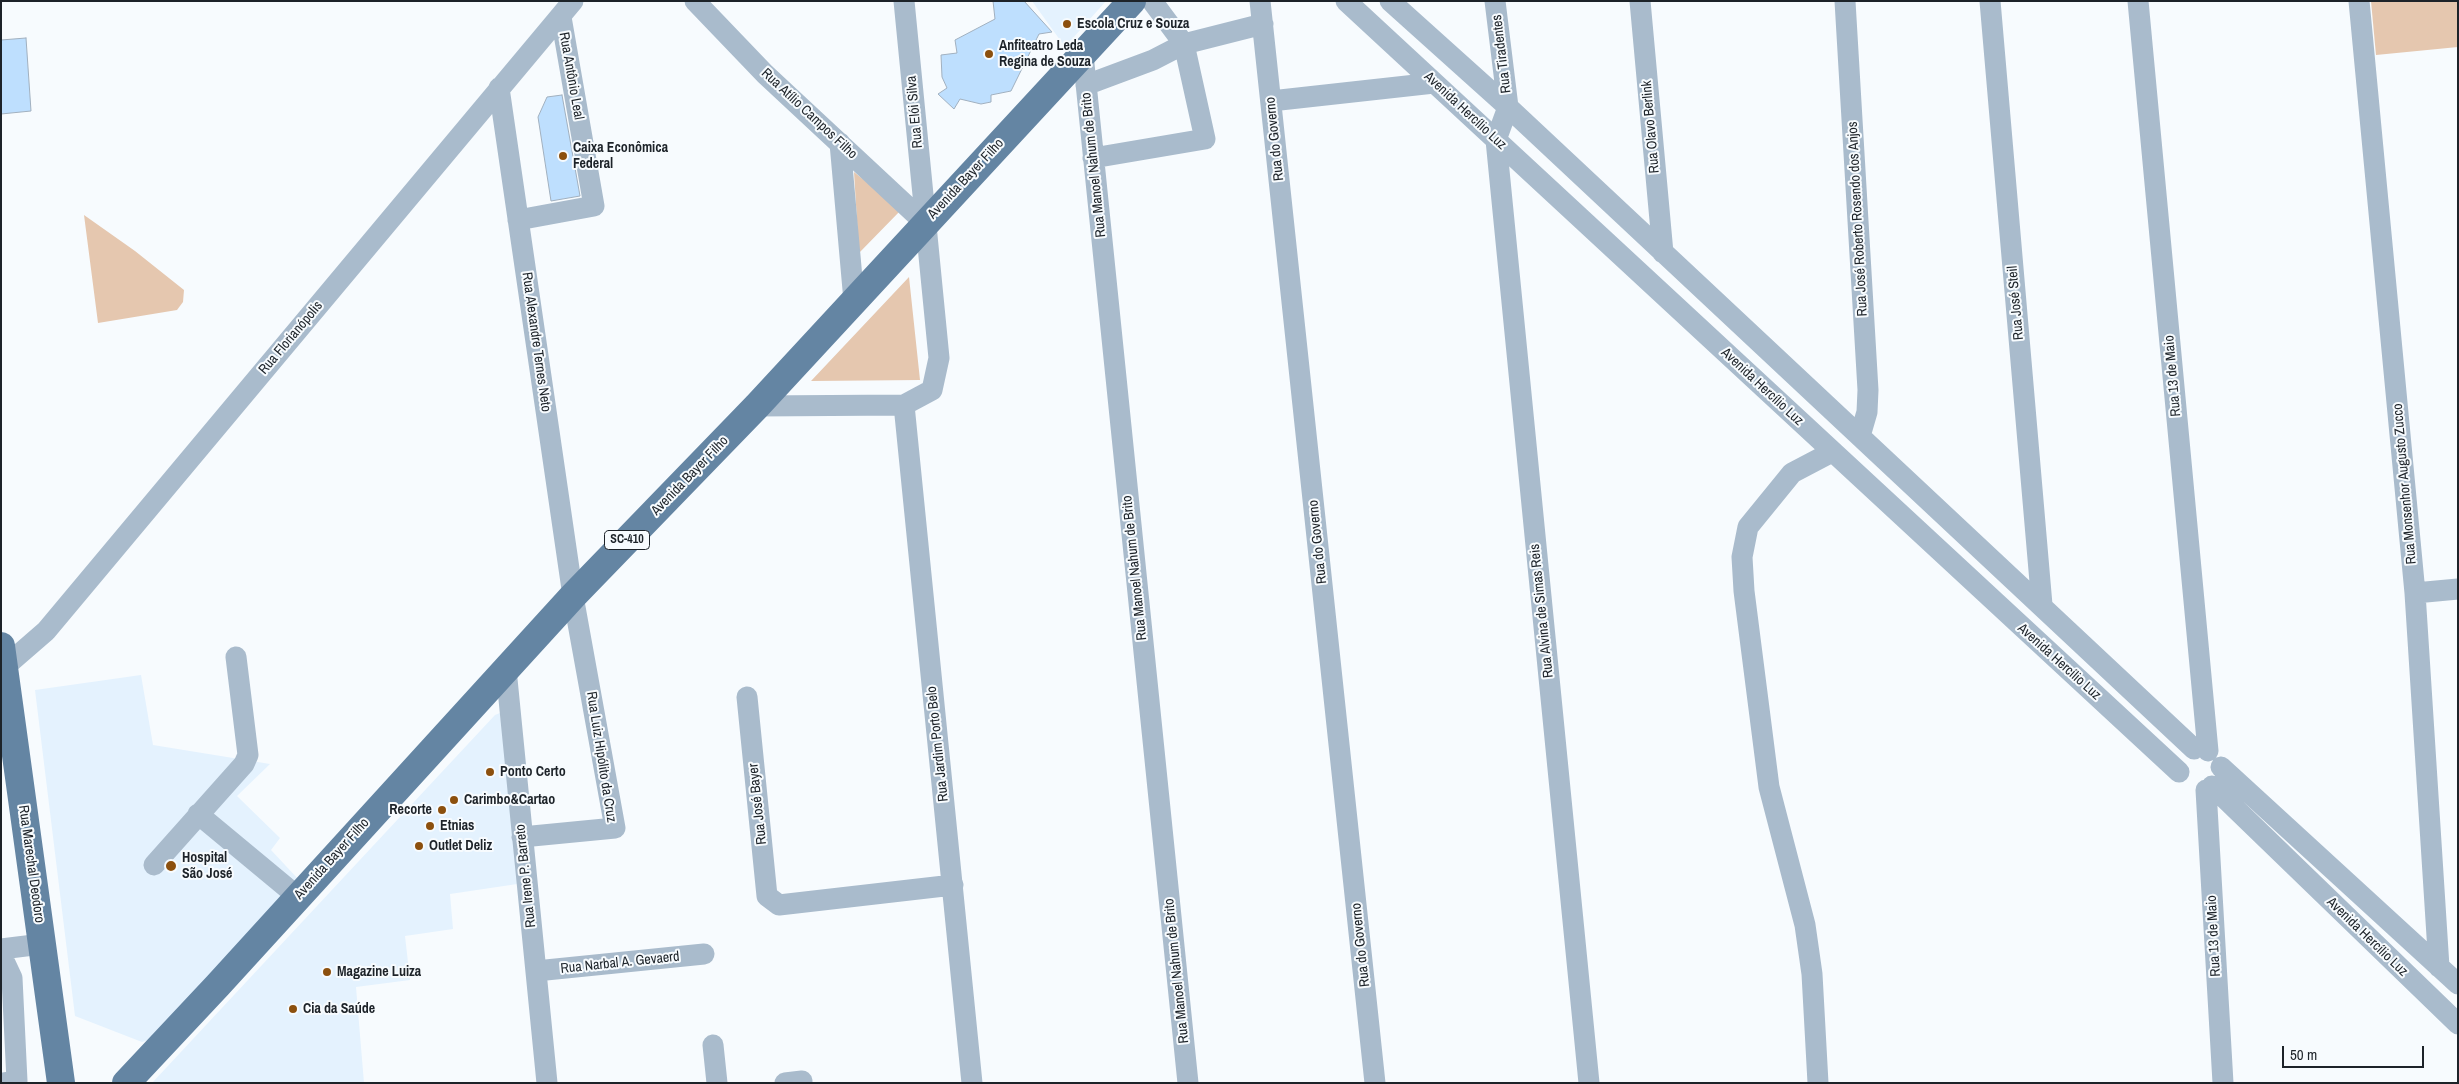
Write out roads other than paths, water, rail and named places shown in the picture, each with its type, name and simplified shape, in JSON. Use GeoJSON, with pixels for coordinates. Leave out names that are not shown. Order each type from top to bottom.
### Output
{"type":"FeatureCollection","features":[{"type":"Feature","properties":{"kind":"main road","name":"Avenida Bayer Filho"},"geometry":{"type":"LineString","coordinates":[[126,1083],[573,596],[757,406],[1132,1]]}},
{"type":"Feature","properties":{"kind":"main road","name":"Rua Marechal Deodoro"},"geometry":{"type":"LineString","coordinates":[[2,662],[61,1083]]}},
{"type":"Feature","properties":{"kind":"street","name":"Rua Atílio Campos Filho"},"geometry":{"type":"LineString","coordinates":[[695,1],[764,74],[925,223]]}},
{"type":"Feature","properties":{"kind":"street","name":"Rua Elói Silva"},"geometry":{"type":"LineString","coordinates":[[904,1],[938,358],[932,390],[904,406]]}},
{"type":"Feature","properties":{"kind":"street"},"geometry":{"type":"LineString","coordinates":[[1093,158],[1205,139],[1184,44],[1152,1]]}},
{"type":"Feature","properties":{"kind":"street","name":"Rua do Governo"},"geometry":{"type":"LineString","coordinates":[[1260,1],[1375,1083]]}},
{"type":"Feature","properties":{"kind":"street","name":"Avenida Hercílio Luz"},"geometry":{"type":"LineString","coordinates":[[1346,1],[2179,772]]}},
{"type":"Feature","properties":{"kind":"street","name":"Avenida Hercílio Luz"},"geometry":{"type":"LineString","coordinates":[[1390,1],[1508,107],[2042,605],[2458,984]]}},
{"type":"Feature","properties":{"kind":"street","name":"Rua Tiradentes"},"geometry":{"type":"LineString","coordinates":[[1496,1],[1508,107]]}},
{"type":"Feature","properties":{"kind":"street","name":"Rua Olavo Berlink"},"geometry":{"type":"LineString","coordinates":[[1640,1],[1663,253]]}},
{"type":"Feature","properties":{"kind":"street","name":"Rua José Roberto Rosendo dos Anjos"},"geometry":{"type":"LineString","coordinates":[[1845,1],[1868,390],[1867,412],[1860,436]]}},
{"type":"Feature","properties":{"kind":"street","name":"Rua José Steil"},"geometry":{"type":"LineString","coordinates":[[1990,1],[2042,605]]}},
{"type":"Feature","properties":{"kind":"street","name":"Rua 13 de Maio"},"geometry":{"type":"LineString","coordinates":[[2138,1],[2208,756]]}},
{"type":"Feature","properties":{"kind":"street","name":"Rua Monsenhor Augusto Zucco"},"geometry":{"type":"LineString","coordinates":[[2359,1],[2415,592],[2440,967]]}},
{"type":"Feature","properties":{"kind":"street","name":"Rua Florianópolis"},"geometry":{"type":"LineString","coordinates":[[2,662],[46,631],[567,9]]}},
{"type":"Feature","properties":{"kind":"street","name":"Rua Antônio Leal"},"geometry":{"type":"LineString","coordinates":[[518,220],[594,206],[567,9]]}},
{"type":"Feature","properties":{"kind":"street"},"geometry":{"type":"LineString","coordinates":[[1086,85],[1152,60],[1184,44],[1263,24]]}},
{"type":"Feature","properties":{"kind":"street","name":"Rua Manoel Nahum de Brito"},"geometry":{"type":"LineString","coordinates":[[1083,54],[1188,1083]]}},
{"type":"Feature","properties":{"kind":"street"},"geometry":{"type":"LineString","coordinates":[[1271,101],[1434,83]]}},
{"type":"Feature","properties":{"kind":"street","name":"Rua Alexandre Ternes Neto"},"geometry":{"type":"LineString","coordinates":[[499,88],[573,596]]}},
{"type":"Feature","properties":{"kind":"street"},"geometry":{"type":"LineString","coordinates":[[1496,140],[1508,107]]}},
{"type":"Feature","properties":{"kind":"street","name":"Rua Alvina de Simas Reis"},"geometry":{"type":"LineString","coordinates":[[1496,140],[1589,1083]]}},
{"type":"Feature","properties":{"kind":"street"},"geometry":{"type":"LineString","coordinates":[[840,144],[854,301]]}},
{"type":"Feature","properties":{"kind":"street"},"geometry":{"type":"LineString","coordinates":[[757,406],[904,406]]}},
{"type":"Feature","properties":{"kind":"street","name":"Rua Jardim Porto Belo"},"geometry":{"type":"LineString","coordinates":[[904,406],[972,1083]]}},
{"type":"Feature","properties":{"kind":"street"},"geometry":{"type":"LineString","coordinates":[[1818,1083],[1812,974],[1805,925],[1768,779],[1744,591],[1742,557],[1748,527],[1792,472],[1832,452]]}},
{"type":"Feature","properties":{"kind":"street"},"geometry":{"type":"LineString","coordinates":[[2415,592],[2458,589]]}},
{"type":"Feature","properties":{"kind":"street","name":"Rua Luiz Hipólito da Cruz"},"geometry":{"type":"LineString","coordinates":[[522,837],[615,828],[573,596]]}},
{"type":"Feature","properties":{"kind":"street"},"geometry":{"type":"LineString","coordinates":[[154,865],[244,764],[248,755],[236,657]]}},
{"type":"Feature","properties":{"kind":"street","name":"Rua Irene P. Barreto"},"geometry":{"type":"LineString","coordinates":[[506,669],[547,1083]]}},
{"type":"Feature","properties":{"kind":"street","name":"Rua José Bayer"},"geometry":{"type":"LineString","coordinates":[[747,697],[767,896],[779,905],[953,885]]}},
{"type":"Feature","properties":{"kind":"street"},"geometry":{"type":"LineString","coordinates":[[2208,756],[2217,781],[2209,788],[2191,789],[2181,779],[2179,772],[2182,758],[2208,756]]}},
{"type":"Feature","properties":{"kind":"street","name":"Avenida Hercílio Luz"},"geometry":{"type":"LineString","coordinates":[[2209,788],[2458,1024]]}},
{"type":"Feature","properties":{"kind":"street","name":"Rua 13 de Maio"},"geometry":{"type":"LineString","coordinates":[[2209,788],[2223,1083]]}},
{"type":"Feature","properties":{"kind":"street"},"geometry":{"type":"LineString","coordinates":[[198,814],[298,897]]}},
{"type":"Feature","properties":{"kind":"street"},"geometry":{"type":"LineString","coordinates":[[1,949],[42,944]]}},
{"type":"Feature","properties":{"kind":"street","name":"Rua Narbal A. Gevaerd"},"geometry":{"type":"LineString","coordinates":[[536,971],[704,954]]}},
{"type":"Feature","properties":{"kind":"street"},"geometry":{"type":"LineString","coordinates":[[1,960],[5,963],[12,978],[17,1081],[4,1083]]}},
{"type":"Feature","properties":{"kind":"street"},"geometry":{"type":"LineString","coordinates":[[713,1045],[717,1083]]}},
{"type":"Feature","properties":{"kind":"place","name":"Escola Cruz e Souza"},"geometry":{"type":"Point","coordinates":[1067,24]}},
{"type":"Feature","properties":{"kind":"place","name":"Anfiteatro Leda Regina de Souza"},"geometry":{"type":"Point","coordinates":[989,54]}},
{"type":"Feature","properties":{"kind":"place","name":"Caixa Econômica Federal"},"geometry":{"type":"Point","coordinates":[563,156]}},
{"type":"Feature","properties":{"kind":"place","name":"Ponto Certo"},"geometry":{"type":"Point","coordinates":[490,772]}},
{"type":"Feature","properties":{"kind":"place","name":"Carimbo&Cartao"},"geometry":{"type":"Point","coordinates":[454,800]}},
{"type":"Feature","properties":{"kind":"place","name":"Recorte"},"geometry":{"type":"Point","coordinates":[442,810]}},
{"type":"Feature","properties":{"kind":"place","name":"Etnias"},"geometry":{"type":"Point","coordinates":[430,826]}},
{"type":"Feature","properties":{"kind":"place","name":"Outlet Deliz"},"geometry":{"type":"Point","coordinates":[419,846]}},
{"type":"Feature","properties":{"kind":"place","name":"Hospital São José"},"geometry":{"type":"Point","coordinates":[171,866]}},
{"type":"Feature","properties":{"kind":"place","name":"Magazine Luiza"},"geometry":{"type":"Point","coordinates":[327,972]}},
{"type":"Feature","properties":{"kind":"place","name":"Cia da Saúde"},"geometry":{"type":"Point","coordinates":[293,1009]}}]}
